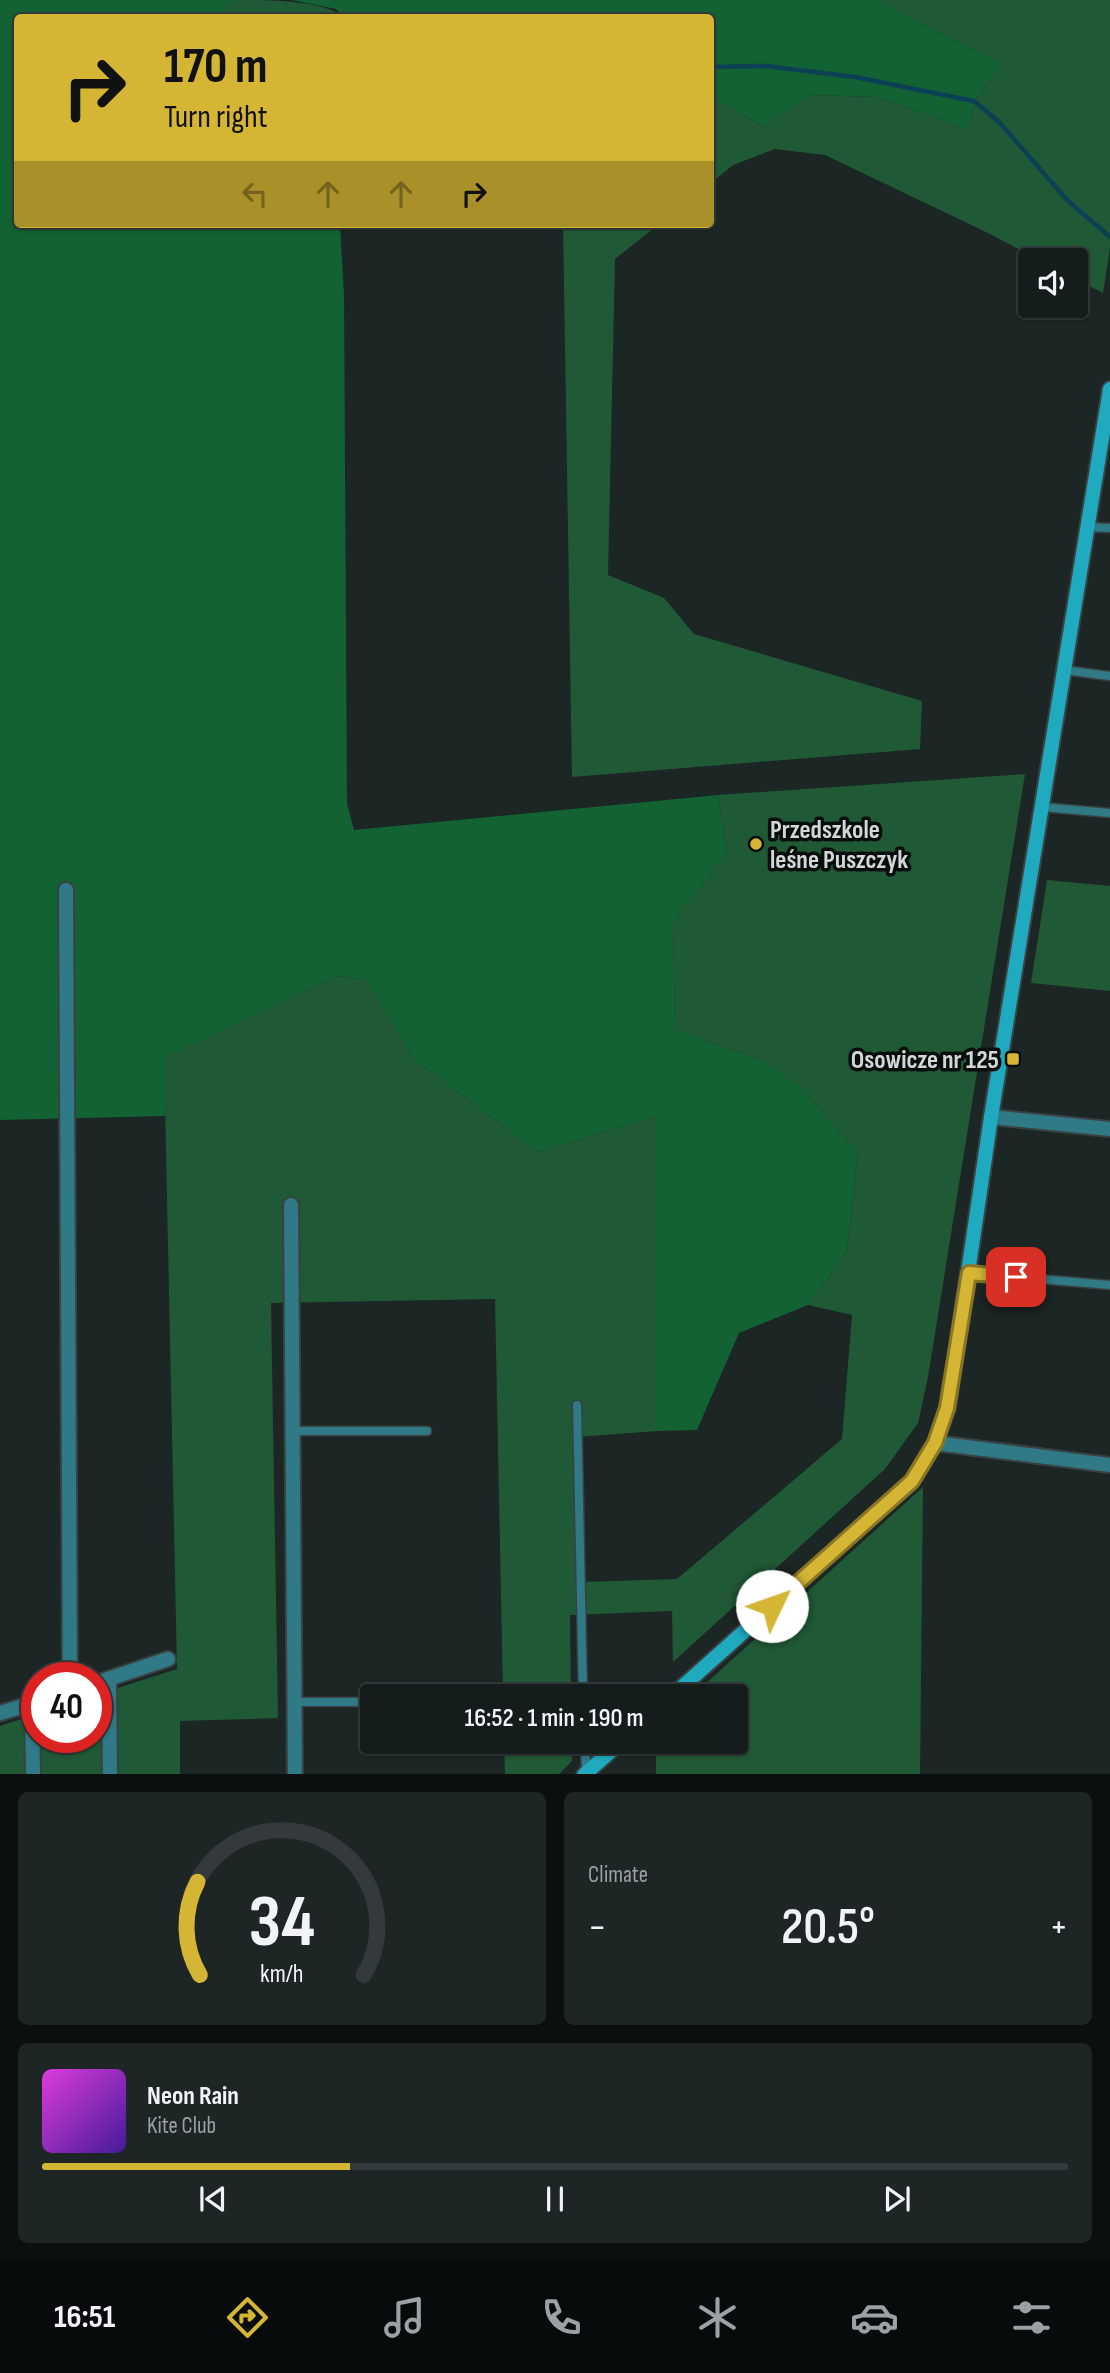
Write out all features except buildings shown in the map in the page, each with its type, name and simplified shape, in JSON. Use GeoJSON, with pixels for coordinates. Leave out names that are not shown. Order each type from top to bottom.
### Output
{"type":"FeatureCollection","features":[{"type":"Feature","properties":{"kind":"street"},"geometry":{"type":"LineString","coordinates":[[685,1684],[912,1481],[935,1443],[947,1408],[991,1117],[1110,389]]}},
{"type":"Feature","properties":{"kind":"street"},"geometry":{"type":"LineString","coordinates":[[66,890],[70,1662]]}},
{"type":"Feature","properties":{"kind":"street"},"geometry":{"type":"LineString","coordinates":[[991,1117],[1110,1129]]}},
{"type":"Feature","properties":{"kind":"street"},"geometry":{"type":"LineString","coordinates":[[291,1205],[295,1774]]}},
{"type":"Feature","properties":{"kind":"street"},"geometry":{"type":"LineString","coordinates":[[935,1443],[1110,1465]]}},
{"type":"Feature","properties":{"kind":"street"},"geometry":{"type":"LineString","coordinates":[[112,1678],[168,1659]]}},
{"type":"Feature","properties":{"kind":"street"},"geometry":{"type":"LineString","coordinates":[[0,1713],[21,1707]]}},
{"type":"Feature","properties":{"kind":"street"},"geometry":{"type":"LineString","coordinates":[[33,1753],[33,1774]]}},
{"type":"Feature","properties":{"kind":"street"},"geometry":{"type":"LineString","coordinates":[[108,1753],[110,1774]]}},
{"type":"Feature","properties":{"kind":"street"},"geometry":{"type":"LineString","coordinates":[[585,1774],[607,1754]]}},
{"type":"Feature","properties":{"kind":"lane"},"geometry":{"type":"LineString","coordinates":[[1087,527],[1110,528]]}},
{"type":"Feature","properties":{"kind":"lane"},"geometry":{"type":"LineString","coordinates":[[1064,670],[1110,676]]}},
{"type":"Feature","properties":{"kind":"lane"},"geometry":{"type":"LineString","coordinates":[[1042,807],[1110,814]]}},
{"type":"Feature","properties":{"kind":"lane"},"geometry":{"type":"LineString","coordinates":[[969,1273],[1110,1286]]}},
{"type":"Feature","properties":{"kind":"lane"},"geometry":{"type":"LineString","coordinates":[[577,1405],[583,1684]]}},
{"type":"Feature","properties":{"kind":"lane"},"geometry":{"type":"LineString","coordinates":[[293,1431],[427,1431]]}},
{"type":"Feature","properties":{"kind":"lane"},"geometry":{"type":"LineString","coordinates":[[295,1702],[360,1702]]}},
{"type":"Feature","properties":{"kind":"lane"},"geometry":{"type":"LineString","coordinates":[[585,1754],[585,1774]]}},
{"type":"Feature","properties":{"kind":"green space"},"geometry":{"type":"Polygon","coordinates":[[[0,0],[236,0],[222,14],[14,14],[14,228],[340,228],[344,295],[347,803],[354,830],[718,795],[727,854],[673,922],[675,1029],[763,1061],[801,1087],[858,1153],[847,1251],[808,1305],[739,1333],[697,1430],[657,1431],[657,1116],[538,1152],[413,1058],[367,980],[338,976],[165,1057],[165,1116],[0,1120],[0,0]]]}},
{"type":"Feature","properties":{"kind":"green space"},"geometry":{"type":"Polygon","coordinates":[[[236,0],[278,1],[308,4],[340,14],[222,14],[236,0]]]}},
{"type":"Feature","properties":{"kind":"green space"},"geometry":{"type":"Polygon","coordinates":[[[292,0],[879,0],[1003,64],[974,101],[969,130],[878,97],[810,95],[764,127],[714,98],[714,14],[341,14],[336,9],[292,0]]]}},
{"type":"Feature","properties":{"kind":"green space"},"geometry":{"type":"Polygon","coordinates":[[[879,0],[1110,0],[1110,248],[1103,293],[1088,285],[1088,248],[1018,249],[825,155],[775,149],[733,165],[714,181],[714,98],[764,127],[810,95],[878,97],[969,130],[974,101],[1003,64],[879,0]]]}},
{"type":"Feature","properties":{"kind":"green space"},"geometry":{"type":"Polygon","coordinates":[[[563,228],[654,228],[615,259],[608,575],[664,598],[694,634],[922,701],[920,749],[572,777],[563,228]]]}},
{"type":"Feature","properties":{"kind":"green space"},"geometry":{"type":"Polygon","coordinates":[[[1025,774],[928,1377],[918,1423],[885,1469],[673,1662],[672,1611],[570,1615],[571,1684],[503,1684],[495,1299],[271,1303],[278,1718],[180,1721],[180,1774],[0,1774],[0,1726],[21,1719],[21,1753],[112,1753],[112,1690],[177,1669],[164,1057],[338,976],[368,980],[413,1058],[538,1152],[657,1116],[657,1431],[577,1437],[581,1582],[677,1579],[842,1439],[852,1315],[808,1305],[847,1251],[858,1153],[801,1087],[763,1061],[675,1029],[673,922],[727,854],[718,795],[1025,774]]]}},
{"type":"Feature","properties":{"kind":"green space"},"geometry":{"type":"Polygon","coordinates":[[[1047,880],[1110,886],[1110,991],[1031,983],[1047,880]]]}},
{"type":"Feature","properties":{"kind":"green space"},"geometry":{"type":"Polygon","coordinates":[[[923,1487],[920,1774],[656,1774],[656,1754],[748,1754],[748,1684],[705,1684],[923,1487]]]}},
{"type":"Feature","properties":{"kind":"green space"},"geometry":{"type":"Polygon","coordinates":[[[504,1754],[572,1754],[572,1761],[559,1774],[505,1774],[504,1754]]]}},
{"type":"Feature","properties":{"kind":"waterway"},"geometry":{"type":"LineString","coordinates":[[714,67],[766,66],[855,77],[974,101],[1000,123],[1067,200],[1110,237]]}},
{"type":"Feature","properties":{"kind":"place","name":"Przedszkole leśne Puszczyk"},"geometry":{"type":"Point","coordinates":[756,844]}},
{"type":"Feature","properties":{"kind":"place","name":"Osowicze nr 125"},"geometry":{"type":"Point","coordinates":[1013,1059]}},
{"type":"Feature","properties":{"kind":"route"},"geometry":{"type":"LineString","coordinates":[[772,1606],[912,1481],[935,1443],[947,1408],[969,1273],[1016,1277]]}}]}
